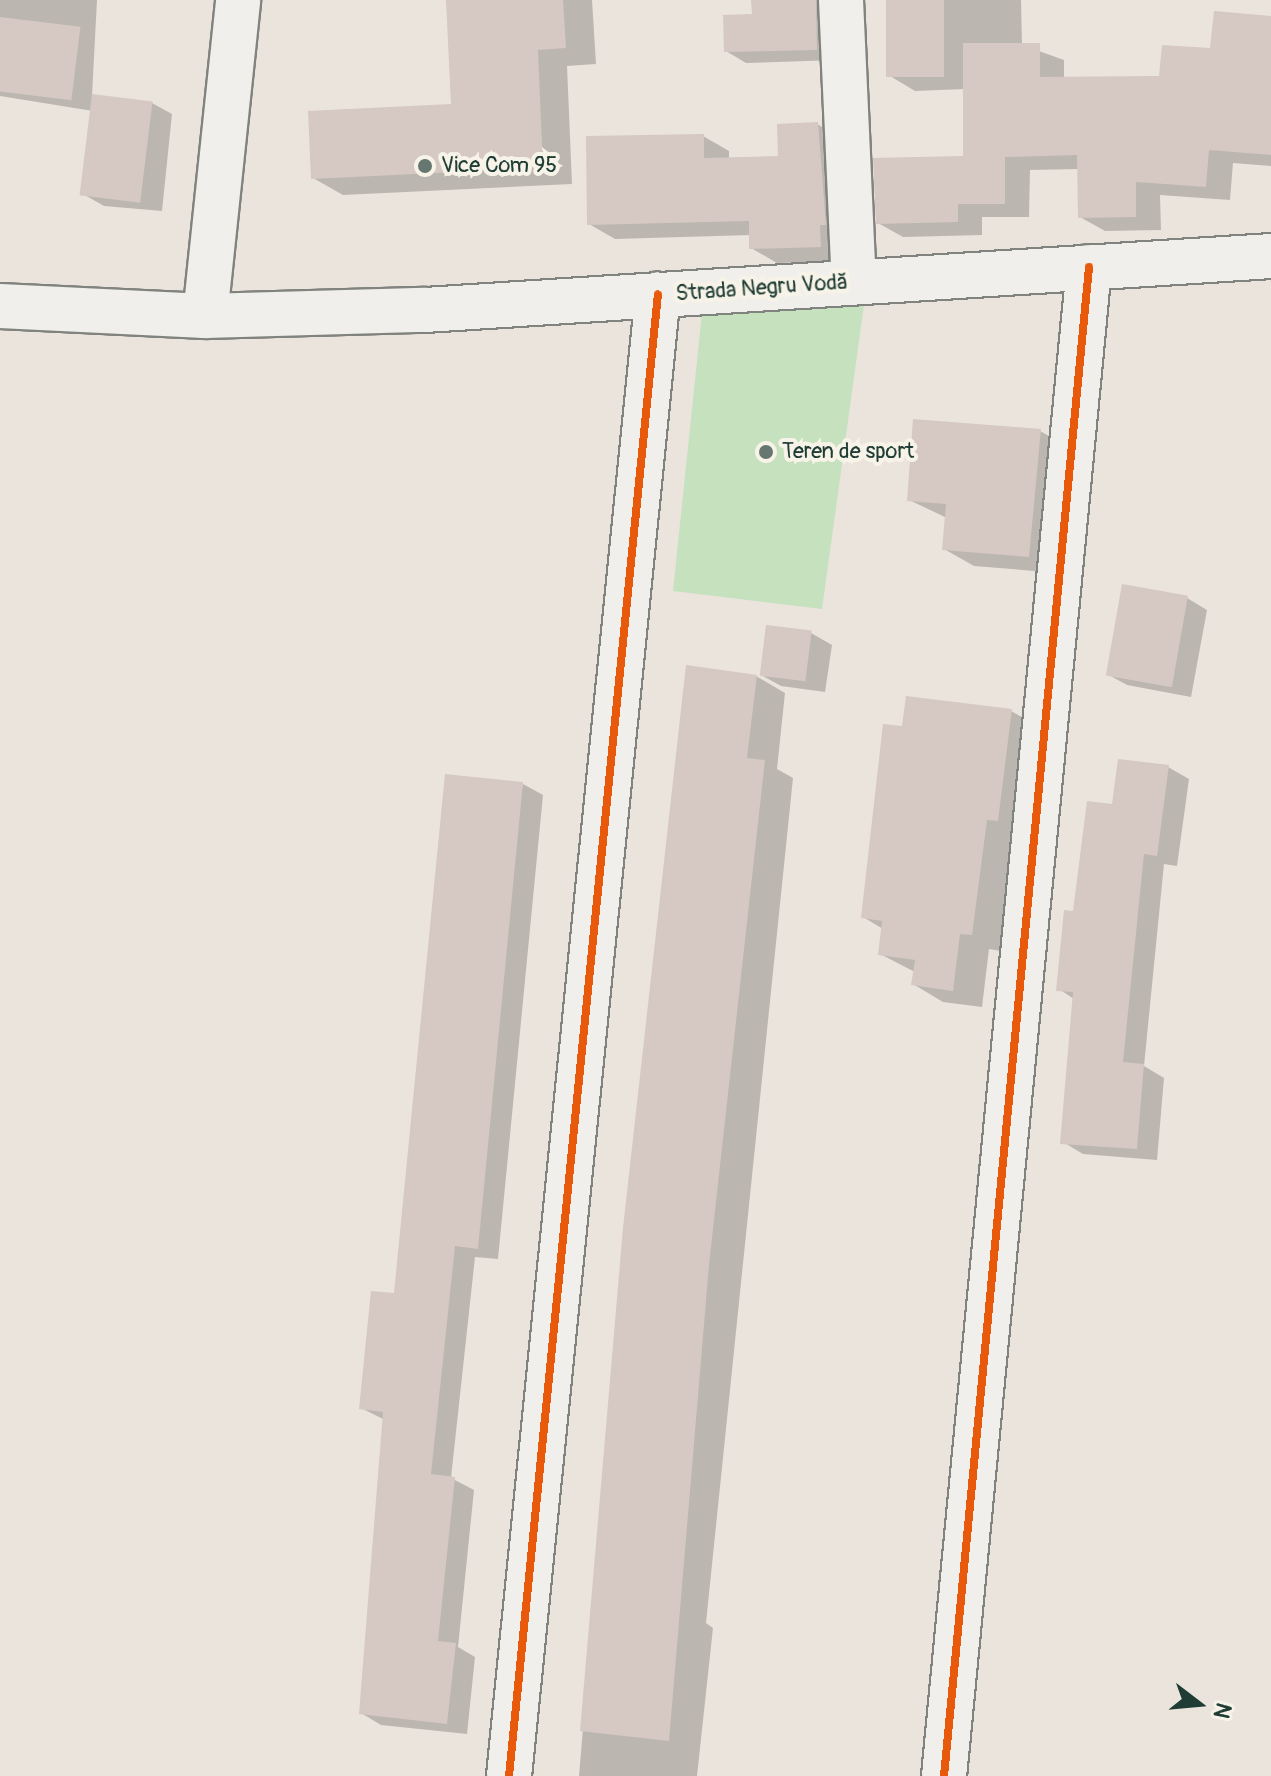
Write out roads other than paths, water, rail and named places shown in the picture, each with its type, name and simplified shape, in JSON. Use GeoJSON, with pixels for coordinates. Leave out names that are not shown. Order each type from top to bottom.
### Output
{"type":"FeatureCollection","features":[{"type":"Feature","properties":{"kind":"street"},"geometry":{"type":"LineString","coordinates":[[205,316],[238,0]]}},
{"type":"Feature","properties":{"kind":"street"},"geometry":{"type":"LineString","coordinates":[[841,0],[854,282]]}},
{"type":"Feature","properties":{"kind":"street","name":"Strada Negru Vodă"},"geometry":{"type":"LineString","coordinates":[[0,306],[205,316],[658,294],[1271,256]]}},
{"type":"Feature","properties":{"kind":"street"},"geometry":{"type":"LineString","coordinates":[[944,1776],[1089,267]]}},
{"type":"Feature","properties":{"kind":"street"},"geometry":{"type":"LineString","coordinates":[[509,1776],[658,294]]}},
{"type":"Feature","properties":{"kind":"place","name":"Vice Com 95"},"geometry":{"type":"Point","coordinates":[425,166]}},
{"type":"Feature","properties":{"kind":"place","name":"Teren de sport"},"geometry":{"type":"Point","coordinates":[766,452]}}]}
